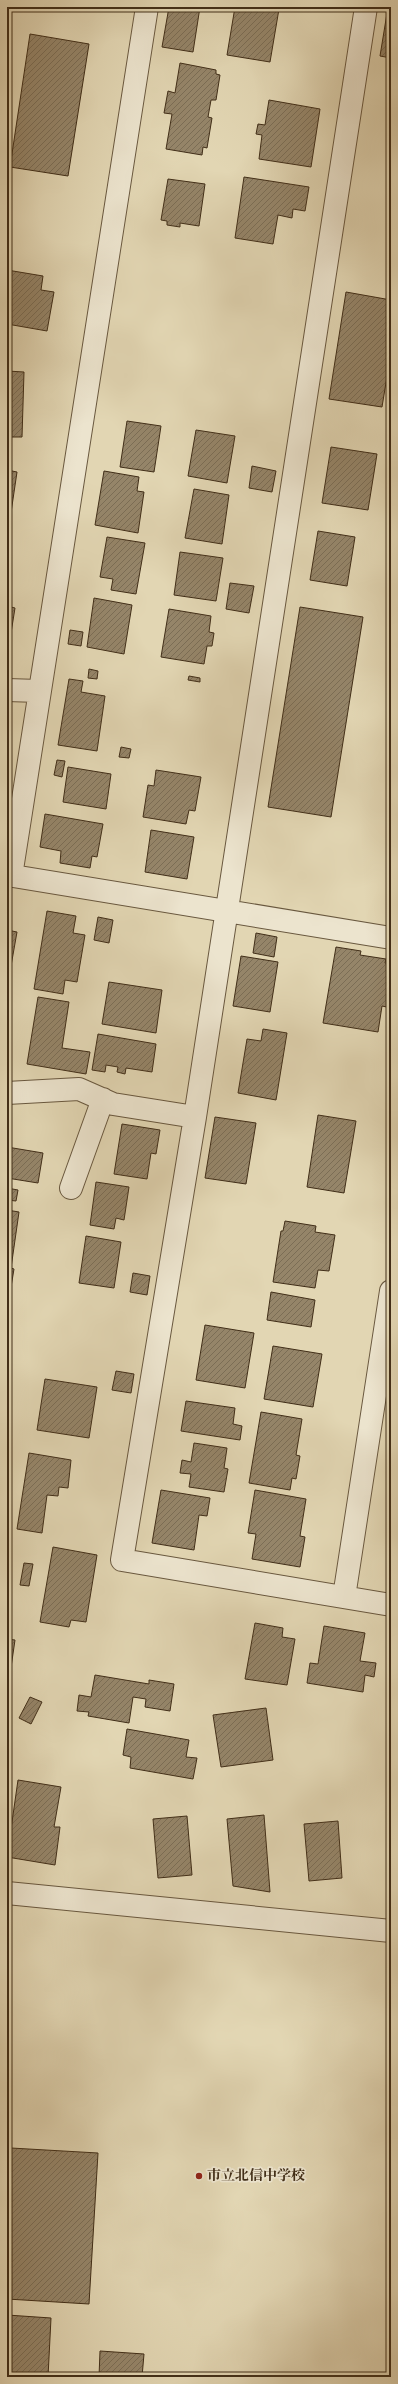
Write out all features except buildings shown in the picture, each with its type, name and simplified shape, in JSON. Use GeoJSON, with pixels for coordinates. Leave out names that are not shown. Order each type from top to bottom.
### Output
{"type":"FeatureCollection","features":[{"type":"Feature","properties":{"kind":"street"},"geometry":{"type":"LineString","coordinates":[[148,7],[9,876],[226,910],[391,938]]}},
{"type":"Feature","properties":{"kind":"street"},"geometry":{"type":"LineString","coordinates":[[366,7],[194,1117],[122,1560],[391,1605]]}},
{"type":"Feature","properties":{"kind":"street"},"geometry":{"type":"LineString","coordinates":[[7,690],[39,691]]}},
{"type":"Feature","properties":{"kind":"street"},"geometry":{"type":"LineString","coordinates":[[7,1093],[79,1089],[113,1104],[194,1117]]}},
{"type":"Feature","properties":{"kind":"street"},"geometry":{"type":"LineString","coordinates":[[71,1188],[102,1099]]}},
{"type":"Feature","properties":{"kind":"street"},"geometry":{"type":"LineString","coordinates":[[344,1597],[391,1291]]}},
{"type":"Feature","properties":{"kind":"street"},"geometry":{"type":"LineString","coordinates":[[7,1893],[391,1931]]}},
{"type":"Feature","properties":{"kind":"place","name":"市立北信中学校"},"geometry":{"type":"Point","coordinates":[199,2176]}}]}
